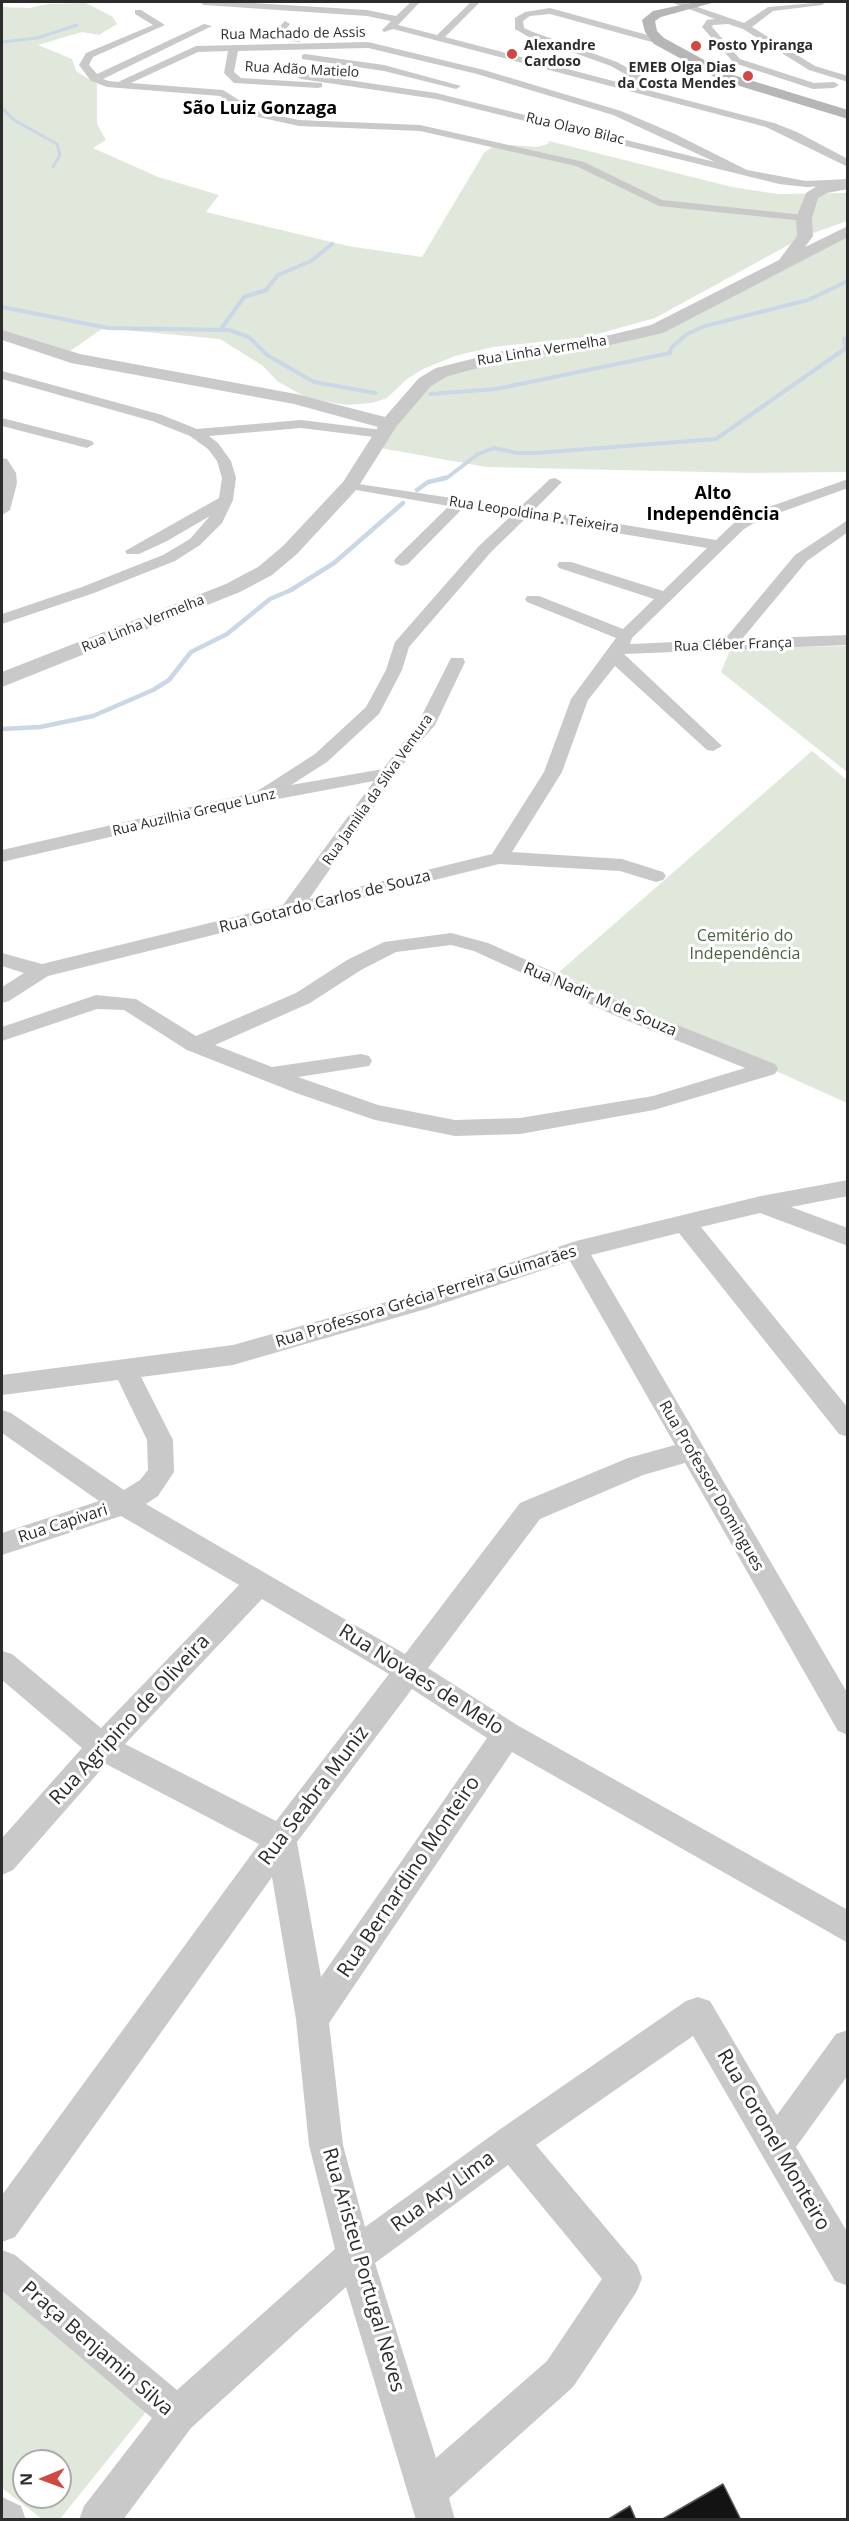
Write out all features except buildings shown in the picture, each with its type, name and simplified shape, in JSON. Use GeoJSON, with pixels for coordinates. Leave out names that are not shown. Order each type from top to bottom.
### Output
{"type":"FeatureCollection","features":[{"type":"Feature","properties":{"kind":"main road"},"geometry":{"type":"LineString","coordinates":[[709,2],[682,3],[643,18],[659,41],[725,77],[848,115]]}},
{"type":"Feature","properties":{"kind":"street"},"geometry":{"type":"LineString","coordinates":[[204,2],[358,12],[443,34],[663,99],[783,129],[848,164]]}},
{"type":"Feature","properties":{"kind":"street"},"geometry":{"type":"LineString","coordinates":[[443,34],[476,2]]}},
{"type":"Feature","properties":{"kind":"street"},"geometry":{"type":"LineString","coordinates":[[746,27],[756,17],[771,9],[822,2]]}},
{"type":"Feature","properties":{"kind":"street"},"geometry":{"type":"LineString","coordinates":[[682,3],[746,27],[812,68],[848,80]]}},
{"type":"Feature","properties":{"kind":"street"},"geometry":{"type":"LineString","coordinates":[[369,45],[395,22],[409,4]]}},
{"type":"Feature","properties":{"kind":"street"},"geometry":{"type":"LineString","coordinates":[[138,12],[160,25],[89,55],[84,65],[95,79],[121,84],[223,93],[254,112],[299,123],[420,128],[580,164],[659,203],[804,218]]}},
{"type":"Feature","properties":{"kind":"street"},"geometry":{"type":"LineString","coordinates":[[617,113],[663,99],[669,96],[668,93],[623,69],[530,34],[518,26],[520,18],[528,14],[553,12],[659,41]]}},
{"type":"Feature","properties":{"kind":"street"},"geometry":{"type":"LineString","coordinates":[[727,21],[710,22],[707,27],[737,61],[813,86],[827,87],[848,80]]}},
{"type":"Feature","properties":{"kind":"street"},"geometry":{"type":"LineString","coordinates":[[395,22],[429,24],[443,34]]}},
{"type":"Feature","properties":{"kind":"street"},"geometry":{"type":"LineString","coordinates":[[285,24],[274,36],[278,39],[341,44]]}},
{"type":"Feature","properties":{"kind":"street"},"geometry":{"type":"LineString","coordinates":[[95,79],[134,58],[186,38],[194,30],[207,26]]}},
{"type":"Feature","properties":{"kind":"street"},"geometry":{"type":"LineString","coordinates":[[121,84],[187,52],[186,38]]}},
{"type":"Feature","properties":{"kind":"street","name":"Rua Machado de Assis"},"geometry":{"type":"LineString","coordinates":[[187,52],[341,44],[369,45],[491,75],[617,113],[671,135],[742,171]]}},
{"type":"Feature","properties":{"kind":"street"},"geometry":{"type":"LineString","coordinates":[[235,49],[384,68],[463,88]]}},
{"type":"Feature","properties":{"kind":"street","name":"Rua Adão Matielo"},"geometry":{"type":"LineString","coordinates":[[235,49],[230,73],[238,81],[365,87]]}},
{"type":"Feature","properties":{"kind":"street","name":"Rua Olavo Bilac"},"geometry":{"type":"LineString","coordinates":[[301,76],[436,96],[625,140],[791,183],[848,183]]}},
{"type":"Feature","properties":{"kind":"street"},"geometry":{"type":"LineString","coordinates":[[504,101],[520,107],[522,111],[516,116]]}},
{"type":"Feature","properties":{"kind":"street","name":"Rua Olavo Bilac"},"geometry":{"type":"LineString","coordinates":[[785,264],[805,236],[804,218],[814,193],[848,183]]}},
{"type":"Feature","properties":{"kind":"street","name":"Rua Linha Vermelha"},"geometry":{"type":"LineString","coordinates":[[2,680],[233,588],[265,571],[290,550],[350,485],[386,429],[425,382],[442,372],[511,354],[610,340],[657,328],[785,264],[825,240],[848,231]]}},
{"type":"Feature","properties":{"kind":"street"},"geometry":{"type":"LineString","coordinates":[[2,335],[76,359],[296,399],[386,429]]}},
{"type":"Feature","properties":{"kind":"street"},"geometry":{"type":"LineString","coordinates":[[2,375],[157,418],[195,433],[213,446],[224,461],[230,478],[226,500],[214,523],[195,542],[169,558],[88,590],[2,619]]}},
{"type":"Feature","properties":{"kind":"street"},"geometry":{"type":"LineString","coordinates":[[2,422],[87,444]]}},
{"type":"Feature","properties":{"kind":"street"},"geometry":{"type":"LineString","coordinates":[[195,433],[302,424],[386,429]]}},
{"type":"Feature","properties":{"kind":"street"},"geometry":{"type":"LineString","coordinates":[[2,462],[9,473],[10,483],[2,510]]}},
{"type":"Feature","properties":{"kind":"street"},"geometry":{"type":"LineString","coordinates":[[262,796],[321,758],[373,710],[394,670],[401,646],[485,549],[555,482]]}},
{"type":"Feature","properties":{"kind":"street"},"geometry":{"type":"LineString","coordinates":[[499,858],[553,772],[580,699],[620,647],[666,597],[718,545],[754,517],[848,483]]}},
{"type":"Feature","properties":{"kind":"street","name":"Rua Leopoldina P. Teixeira"},"geometry":{"type":"LineString","coordinates":[[350,485],[718,545]]}},
{"type":"Feature","properties":{"kind":"street"},"geometry":{"type":"LineString","coordinates":[[133,551],[162,538],[226,500]]}},
{"type":"Feature","properties":{"kind":"street"},"geometry":{"type":"LineString","coordinates":[[402,561],[460,503]]}},
{"type":"Feature","properties":{"kind":"street"},"geometry":{"type":"LineString","coordinates":[[729,644],[801,558],[848,524]]}},
{"type":"Feature","properties":{"kind":"street"},"geometry":{"type":"LineString","coordinates":[[565,565],[666,597]]}},
{"type":"Feature","properties":{"kind":"street"},"geometry":{"type":"LineString","coordinates":[[533,599],[620,647],[713,746]]}},
{"type":"Feature","properties":{"kind":"street","name":"Rua Cléber França"},"geometry":{"type":"LineString","coordinates":[[620,647],[848,640]]}},
{"type":"Feature","properties":{"kind":"street","name":"Rua Jamilia da Silva Ventura"},"geometry":{"type":"LineString","coordinates":[[289,911],[330,858],[388,773],[426,725],[457,662]]}},
{"type":"Feature","properties":{"kind":"street","name":"Rua Auzilhia Greque Lunz"},"geometry":{"type":"LineString","coordinates":[[2,856],[262,796],[388,773]]}},
{"type":"Feature","properties":{"kind":"street","name":"Rua Gotardo Carlos de Souza"},"geometry":{"type":"LineString","coordinates":[[2,996],[41,971],[499,858],[553,859],[622,865],[656,876]]}},
{"type":"Feature","properties":{"kind":"street","name":"Rua Nadir M de Souza"},"geometry":{"type":"LineString","coordinates":[[195,1045],[303,998],[354,965],[391,946],[430,939],[451,939],[481,947],[623,1011],[768,1069],[654,1103],[520,1126],[455,1128],[375,1112],[324,1096],[273,1074]]}},
{"type":"Feature","properties":{"kind":"street"},"geometry":{"type":"LineString","coordinates":[[2,959],[41,971]]}},
{"type":"Feature","properties":{"kind":"street"},"geometry":{"type":"LineString","coordinates":[[2,1034],[96,1002],[129,1004],[195,1045],[273,1074],[361,1061]]}},
{"type":"Feature","properties":{"kind":"street","name":"Rua Professora Grécia Ferreira Guimarães"},"geometry":{"type":"LineString","coordinates":[[2,1385],[233,1355],[426,1300],[576,1250],[761,1204],[848,1188]]}},
{"type":"Feature","properties":{"kind":"street"},"geometry":{"type":"LineString","coordinates":[[761,1204],[848,1238]]}},
{"type":"Feature","properties":{"kind":"street"},"geometry":{"type":"LineString","coordinates":[[684,1223],[848,1427]]}},
{"type":"Feature","properties":{"kind":"street","name":"Rua Professor Domingues"},"geometry":{"type":"LineString","coordinates":[[576,1250],[848,1722]]}},
{"type":"Feature","properties":{"kind":"street","name":"Rua Capivari"},"geometry":{"type":"LineString","coordinates":[[2,1544],[124,1504],[149,1488],[161,1472],[160,1440],[125,1369]]}},
{"type":"Feature","properties":{"kind":"street","name":"Rua Novaes de Melo"},"geometry":{"type":"LineString","coordinates":[[2,1420],[124,1504],[409,1671],[507,1734],[848,1928]]}},
{"type":"Feature","properties":{"kind":"street","name":"Rua Seabra Muniz"},"geometry":{"type":"LineString","coordinates":[[2,2224],[281,1839],[530,1511],[637,1466],[690,1451]]}},
{"type":"Feature","properties":{"kind":"street","name":"Rua Agripino de Oliveira"},"geometry":{"type":"LineString","coordinates":[[2,1860],[102,1747],[260,1582]]}},
{"type":"Feature","properties":{"kind":"street"},"geometry":{"type":"LineString","coordinates":[[2,1663],[102,1747],[281,1839]]}},
{"type":"Feature","properties":{"kind":"street","name":"Rua Bernardino Monteiro"},"geometry":{"type":"LineString","coordinates":[[312,2019],[507,1734]]}},
{"type":"Feature","properties":{"kind":"street","name":"Rua Aristeu Portugal Neves"},"geometry":{"type":"LineString","coordinates":[[281,1839],[312,2019],[326,2145],[355,2256],[432,2506]]}},
{"type":"Feature","properties":{"kind":"street","name":"Rua Ary Lima"},"geometry":{"type":"LineString","coordinates":[[178,2415],[305,2298],[355,2256],[511,2142],[698,2013]]}},
{"type":"Feature","properties":{"kind":"street","name":"Rua Coronel Monteiro"},"geometry":{"type":"LineString","coordinates":[[698,2013],[848,2268]]}},
{"type":"Feature","properties":{"kind":"street"},"geometry":{"type":"LineString","coordinates":[[776,2146],[848,2046]]}},
{"type":"Feature","properties":{"kind":"street"},"geometry":{"type":"LineString","coordinates":[[432,2506],[560,2374],[624,2278],[511,2142]]}},
{"type":"Feature","properties":{"kind":"street","name":"Praça Benjamin Silva"},"geometry":{"type":"LineString","coordinates":[[2,2268],[178,2415],[98,2520]]}},
{"type":"Feature","properties":{"kind":"street"},"geometry":{"type":"LineString","coordinates":[[2,2516],[6,2520]]}},
{"type":"Feature","properties":{"kind":"green space"},"geometry":{"type":"Polygon","coordinates":[[[86,3],[113,17],[117,24],[99,35],[82,32],[38,45],[72,59],[76,71],[97,84],[97,124],[106,140],[93,148],[158,177],[219,195],[206,212],[348,246],[422,257],[484,153],[492,147],[511,145],[536,147],[548,144],[549,141],[732,187],[777,194],[847,193],[847,221],[805,236],[655,318],[587,337],[493,347],[455,356],[423,369],[407,379],[387,398],[372,403],[346,405],[307,398],[277,381],[263,366],[220,339],[103,328],[69,352],[2,332],[2,7],[29,8],[48,4],[86,3]]]}},
{"type":"Feature","properties":{"kind":"green space"},"geometry":{"type":"Polygon","coordinates":[[[847,231],[847,472],[749,473],[486,467],[375,447],[417,394],[454,369],[629,338],[847,231]]]}},
{"type":"Feature","properties":{"kind":"green space"},"geometry":{"type":"Polygon","coordinates":[[[847,646],[847,772],[721,672],[731,648],[847,646]]]}},
{"type":"Feature","properties":{"kind":"green space","name":"Cemitério do Independência"},"geometry":{"type":"Polygon","coordinates":[[[812,751],[847,780],[847,1103],[558,973],[812,751]]]}},
{"type":"Feature","properties":{"kind":"green space"},"geometry":{"type":"Polygon","coordinates":[[[2,2291],[146,2412],[72,2504],[72,2449],[12,2449],[12,2496],[2,2488],[2,2291]]]}},
{"type":"Feature","properties":{"kind":"green space"},"geometry":{"type":"Polygon","coordinates":[[[29,2509],[68,2509],[60,2519],[42,2519],[29,2509]]]}},
{"type":"Feature","properties":{"kind":"waterway"},"geometry":{"type":"LineString","coordinates":[[2,42],[37,38],[77,25]]}},
{"type":"Feature","properties":{"kind":"waterway"},"geometry":{"type":"LineString","coordinates":[[2,108],[14,120],[57,144],[60,155],[53,167]]}},
{"type":"Feature","properties":{"kind":"waterway"},"geometry":{"type":"LineString","coordinates":[[221,329],[244,297],[266,290],[278,275],[311,261],[332,244]]}},
{"type":"Feature","properties":{"kind":"waterway"},"geometry":{"type":"LineString","coordinates":[[430,394],[496,389],[670,353],[671,348],[687,334],[705,326],[808,300],[848,281]]}},
{"type":"Feature","properties":{"kind":"waterway"},"geometry":{"type":"LineString","coordinates":[[2,307],[108,328],[229,330],[249,337],[267,355],[314,382],[375,393]]}},
{"type":"Feature","properties":{"kind":"waterway"},"geometry":{"type":"LineString","coordinates":[[440,479],[448,477],[478,454],[494,448],[517,453],[536,453],[716,439],[846,348],[844,339],[848,338]]}},
{"type":"Feature","properties":{"kind":"waterway"},"geometry":{"type":"LineString","coordinates":[[417,490],[428,482],[446,478]]}},
{"type":"Feature","properties":{"kind":"waterway"},"geometry":{"type":"LineString","coordinates":[[2,729],[40,727],[93,716],[153,690],[169,680],[191,652],[227,634],[270,599],[291,590],[334,563],[403,503]]}},
{"type":"Feature","properties":{"kind":"place","name":"Posto Ypiranga"},"geometry":{"type":"Point","coordinates":[696,46]}},
{"type":"Feature","properties":{"kind":"place","name":"Alexandre Cardoso"},"geometry":{"type":"Point","coordinates":[512,54]}},
{"type":"Feature","properties":{"kind":"place","name":"EMEB Olga Dias da Costa Mendes"},"geometry":{"type":"Point","coordinates":[748,76]}},
{"type":"Feature","properties":{"kind":"district","name":"São Luiz Gonzaga"},"geometry":{"type":"Point","coordinates":[260,109]}},
{"type":"Feature","properties":{"kind":"district","name":"Alto Independência"},"geometry":{"type":"Point","coordinates":[713,504]}}]}
